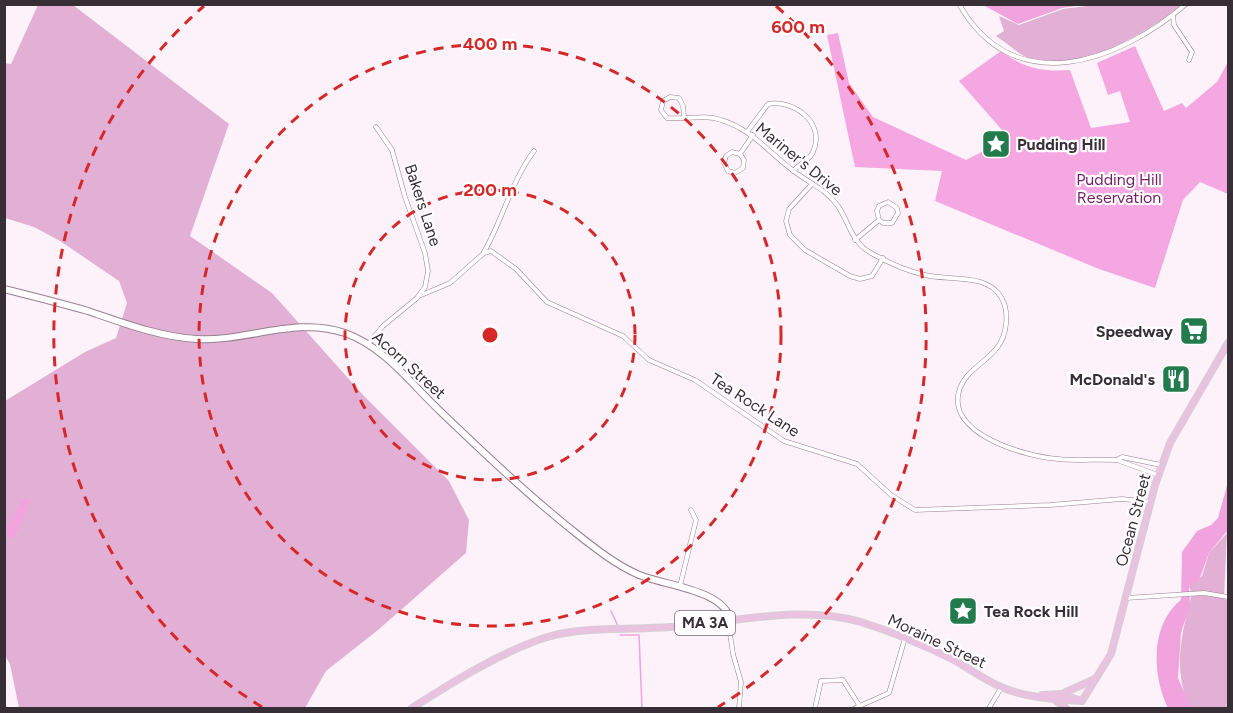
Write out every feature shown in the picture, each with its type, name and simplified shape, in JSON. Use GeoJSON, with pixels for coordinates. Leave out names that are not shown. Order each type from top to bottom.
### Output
{"type":"FeatureCollection","features":[{"type":"Feature","properties":{"kind":"main road","name":"Acorn Street"},"geometry":{"type":"LineString","coordinates":[[4,289],[189,339],[228,338],[314,327],[345,333],[368,344],[397,368],[520,488],[592,546],[635,574],[680,586],[723,606],[729,620]]}},
{"type":"Feature","properties":{"kind":"main road","name":"Ocean Street"},"geometry":{"type":"LineString","coordinates":[[1077,708],[1111,654],[1161,465],[1180,423],[1228,344]]}},
{"type":"Feature","properties":{"kind":"main road","name":"Moraine Street"},"geometry":{"type":"LineString","coordinates":[[412,708],[469,673],[544,638],[568,633],[677,627],[760,616],[836,617],[863,622],[954,660],[1002,687],[1050,699],[1082,701]]}},
{"type":"Feature","properties":{"kind":"main road","name":"MA 3A"},"geometry":{"type":"LineString","coordinates":[[1060,694],[1098,678]]}},
{"type":"Feature","properties":{"kind":"main road","name":"Moraine Street"},"geometry":{"type":"LineString","coordinates":[[1037,696],[1060,694],[1082,701]]}},
{"type":"Feature","properties":{"kind":"main road"},"geometry":{"type":"LineString","coordinates":[[1050,699],[1066,708]]}},
{"type":"Feature","properties":{"kind":"street"},"geometry":{"type":"LineString","coordinates":[[959,4],[971,21],[1002,49],[1026,60],[1045,63],[1076,61],[1099,56],[1131,43],[1162,24],[1186,4]]}},
{"type":"Feature","properties":{"kind":"street"},"geometry":{"type":"LineString","coordinates":[[1173,15],[1174,25],[1192,52],[1189,60]]}},
{"type":"Feature","properties":{"kind":"street"},"geometry":{"type":"LineString","coordinates":[[1162,24],[1174,25]]}},
{"type":"Feature","properties":{"kind":"street","name":"Mariner's Drive"},"geometry":{"type":"LineString","coordinates":[[684,117],[683,105],[679,98],[670,97],[663,101],[661,110],[667,118],[714,118],[753,135],[838,207],[855,240],[870,253],[928,276],[978,282],[994,288],[1001,297],[1006,321],[1004,336],[997,349],[969,375],[959,390],[959,406],[968,424],[1002,445],[1034,455],[1057,459],[1117,460]]}},
{"type":"Feature","properties":{"kind":"street"},"geometry":{"type":"LineString","coordinates":[[747,132],[768,104],[787,104],[806,116],[815,130],[815,144],[810,156],[793,171]]}},
{"type":"Feature","properties":{"kind":"street","name":"Bakers Lane"},"geometry":{"type":"LineString","coordinates":[[376,127],[393,150],[405,197],[427,259],[427,281],[419,296]]}},
{"type":"Feature","properties":{"kind":"street"},"geometry":{"type":"LineString","coordinates":[[740,154],[753,135]]}},
{"type":"Feature","properties":{"kind":"street"},"geometry":{"type":"LineString","coordinates":[[368,344],[383,326],[419,296],[450,283],[484,253],[496,231],[507,197],[534,151]]}},
{"type":"Feature","properties":{"kind":"street"},"geometry":{"type":"LineString","coordinates":[[732,152],[740,154],[744,160],[743,168],[735,173],[728,171],[724,163],[726,156],[732,152]]}},
{"type":"Feature","properties":{"kind":"street"},"geometry":{"type":"LineString","coordinates":[[813,184],[793,203],[787,215],[787,227],[794,241],[855,278],[872,276],[884,258]]}},
{"type":"Feature","properties":{"kind":"street"},"geometry":{"type":"LineString","coordinates":[[884,203],[893,204],[897,208],[898,213],[892,223],[883,223],[879,220],[877,211],[884,203]]}},
{"type":"Feature","properties":{"kind":"street"},"geometry":{"type":"LineString","coordinates":[[855,240],[879,220]]}},
{"type":"Feature","properties":{"kind":"street","name":"Tea Rock Lane"},"geometry":{"type":"LineString","coordinates":[[484,253],[491,251],[498,255],[547,302],[623,336],[649,360],[694,380],[784,441],[857,464],[891,495],[915,510],[1050,505],[1122,499],[1151,502]]}},
{"type":"Feature","properties":{"kind":"street"},"geometry":{"type":"LineString","coordinates":[[1117,460],[1122,457],[1161,465]]}},
{"type":"Feature","properties":{"kind":"street"},"geometry":{"type":"LineString","coordinates":[[1117,460],[1158,475]]}},
{"type":"Feature","properties":{"kind":"street"},"geometry":{"type":"LineString","coordinates":[[680,586],[696,520],[692,510]]}},
{"type":"Feature","properties":{"kind":"street"},"geometry":{"type":"LineString","coordinates":[[1126,598],[1192,593],[1228,597]]}},
{"type":"Feature","properties":{"kind":"street"},"geometry":{"type":"LineString","coordinates":[[729,620],[733,654],[741,682],[739,708]]}},
{"type":"Feature","properties":{"kind":"street"},"geometry":{"type":"LineString","coordinates":[[855,708],[889,693],[905,639]]}},
{"type":"Feature","properties":{"kind":"street"},"geometry":{"type":"LineString","coordinates":[[815,708],[821,681],[832,678],[843,680],[859,705]]}},
{"type":"Feature","properties":{"kind":"street"},"geometry":{"type":"LineString","coordinates":[[989,708],[1002,687]]}},
{"type":"Feature","properties":{"kind":"shaded area"},"geometry":{"type":"Polygon","coordinates":[[[38,5],[73,5],[229,124],[190,236],[272,293],[364,396],[449,481],[469,520],[466,553],[378,630],[326,671],[305,708],[19,708],[10,664],[4,654],[5,401],[85,352],[116,338],[127,303],[119,281],[60,241],[34,227],[5,218],[4,63],[11,64],[38,5]]]}},
{"type":"Feature","properties":{"kind":"shaded area"},"geometry":{"type":"Polygon","coordinates":[[[983,5],[1084,5],[1062,8],[1018,24],[983,5]]]}},
{"type":"Feature","properties":{"kind":"shaded area"},"geometry":{"type":"Polygon","coordinates":[[[1094,5],[1181,5],[1131,39],[1089,57],[1068,62],[1048,63],[1030,59],[996,36],[1004,31],[999,16],[1019,25],[1063,9],[1094,5]]]}},
{"type":"Feature","properties":{"kind":"shaded area"},"geometry":{"type":"Polygon","coordinates":[[[1228,482],[1228,530],[1209,553],[1199,580],[1189,587],[1190,605],[1181,633],[1178,678],[1191,708],[1168,708],[1159,681],[1157,666],[1159,636],[1171,610],[1181,600],[1182,552],[1197,531],[1211,525],[1218,518],[1228,482]]]}},
{"type":"Feature","properties":{"kind":"shaded area"},"geometry":{"type":"Polygon","coordinates":[[[26,497],[30,501],[14,539],[5,536],[5,529],[19,504],[26,497]]]}},
{"type":"Feature","properties":{"kind":"shaded area"},"geometry":{"type":"Polygon","coordinates":[[[1227,533],[1224,599],[1228,600],[1228,708],[1189,708],[1181,678],[1180,651],[1192,593],[1189,587],[1202,576],[1209,553],[1227,533]]]}},
{"type":"Feature","properties":{"kind":"green space","name":"Pudding Hill Reservation"},"geometry":{"type":"Polygon","coordinates":[[[838,33],[849,83],[873,117],[966,160],[1009,138],[959,81],[1001,51],[1033,68],[1070,70],[1091,128],[1130,122],[1120,91],[1108,95],[1097,63],[1135,46],[1164,111],[1182,103],[1186,108],[1217,82],[1228,62],[1228,194],[1200,182],[1183,200],[1155,288],[1099,269],[935,201],[942,171],[855,167],[827,35],[838,33]]]}},
{"type":"Feature","properties":{"kind":"waterway"},"geometry":{"type":"LineString","coordinates":[[611,611],[618,626]]}},
{"type":"Feature","properties":{"kind":"waterway"},"geometry":{"type":"LineString","coordinates":[[620,635],[639,635],[642,708]]}},
{"type":"Feature","properties":{"kind":"place","name":"Pudding Hill"},"geometry":{"type":"Point","coordinates":[996,144]}},
{"type":"Feature","properties":{"kind":"place","name":"Speedway"},"geometry":{"type":"Point","coordinates":[1194,331]}},
{"type":"Feature","properties":{"kind":"place","name":"McDonald's"},"geometry":{"type":"Point","coordinates":[1176,379]}},
{"type":"Feature","properties":{"kind":"place","name":"Tea Rock Hill"},"geometry":{"type":"Point","coordinates":[963,611]}}]}
